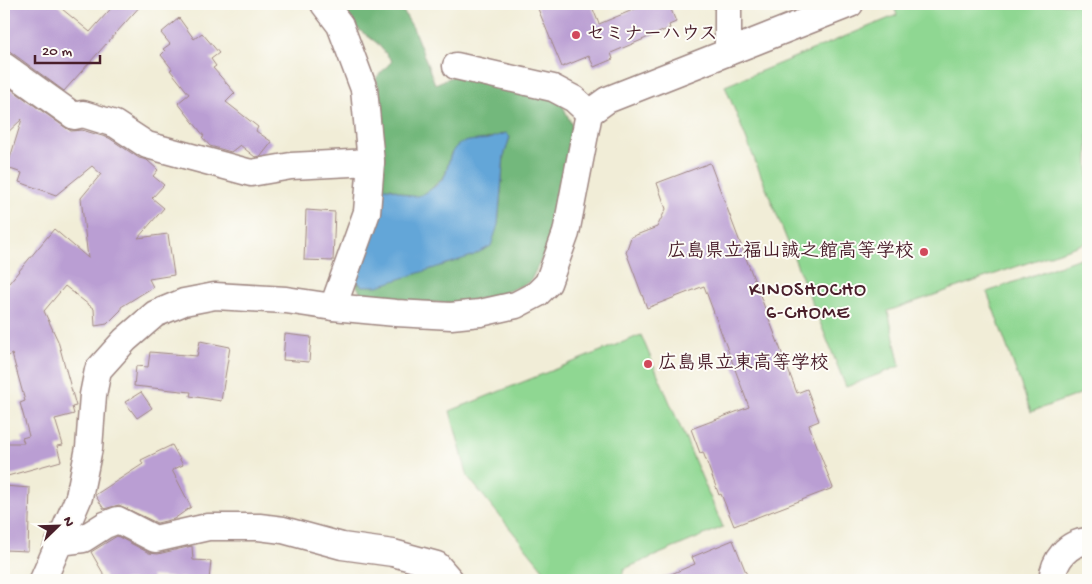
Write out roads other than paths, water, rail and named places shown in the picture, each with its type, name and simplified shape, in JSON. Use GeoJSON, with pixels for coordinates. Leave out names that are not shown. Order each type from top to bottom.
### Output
{"type":"FeatureCollection","features":[{"type":"Feature","properties":{"kind":"street"},"geometry":{"type":"LineString","coordinates":[[324,4],[340,25],[364,89],[371,162],[366,212],[333,307]]}},
{"type":"Feature","properties":{"kind":"street"},"geometry":{"type":"LineString","coordinates":[[728,4],[728,52]]}},
{"type":"Feature","properties":{"kind":"street"},"geometry":{"type":"LineString","coordinates":[[43,580],[79,497],[89,448],[93,395],[98,370],[125,340],[155,314],[184,302],[215,296],[286,300],[333,307],[451,316],[480,313],[516,304],[537,294],[548,282],[566,233],[589,113],[606,100],[850,4]]}},
{"type":"Feature","properties":{"kind":"street"},"geometry":{"type":"LineString","coordinates":[[4,66],[74,116],[83,114],[115,124],[147,145],[251,173],[291,166],[371,162]]}},
{"type":"Feature","properties":{"kind":"street"},"geometry":{"type":"LineString","coordinates":[[456,66],[553,88],[574,99],[589,113]]}},
{"type":"Feature","properties":{"kind":"street"},"geometry":{"type":"LineString","coordinates":[[60,542],[83,539],[105,524],[118,520],[155,540],[208,527],[259,527],[283,530],[342,546],[393,553],[437,565],[450,580]]}},
{"type":"Feature","properties":{"kind":"street"},"geometry":{"type":"LineString","coordinates":[[1052,580],[1060,558],[1068,547],[1081,542],[1088,542]]}},
{"type":"Feature","properties":{"kind":"water"},"geometry":{"type":"Polygon","coordinates":[[[506,133],[510,137],[504,156],[498,225],[491,246],[472,256],[378,286],[362,286],[354,278],[377,190],[389,188],[409,196],[421,195],[442,179],[446,173],[451,154],[458,145],[506,133]]]}},
{"type":"Feature","properties":{"kind":"place","name":"セミナーハウス"},"geometry":{"type":"Point","coordinates":[576,35]}},
{"type":"Feature","properties":{"kind":"place","name":"広島県立福山誠之館高等学校"},"geometry":{"type":"Point","coordinates":[924,252]}},
{"type":"Feature","properties":{"kind":"place","name":"広島県立東高等学校"},"geometry":{"type":"Point","coordinates":[648,364]}},
{"type":"Feature","properties":{"kind":"district","name":"KINOSHOCHO 6-CHOME"},"geometry":{"type":"Point","coordinates":[808,302]}}]}
